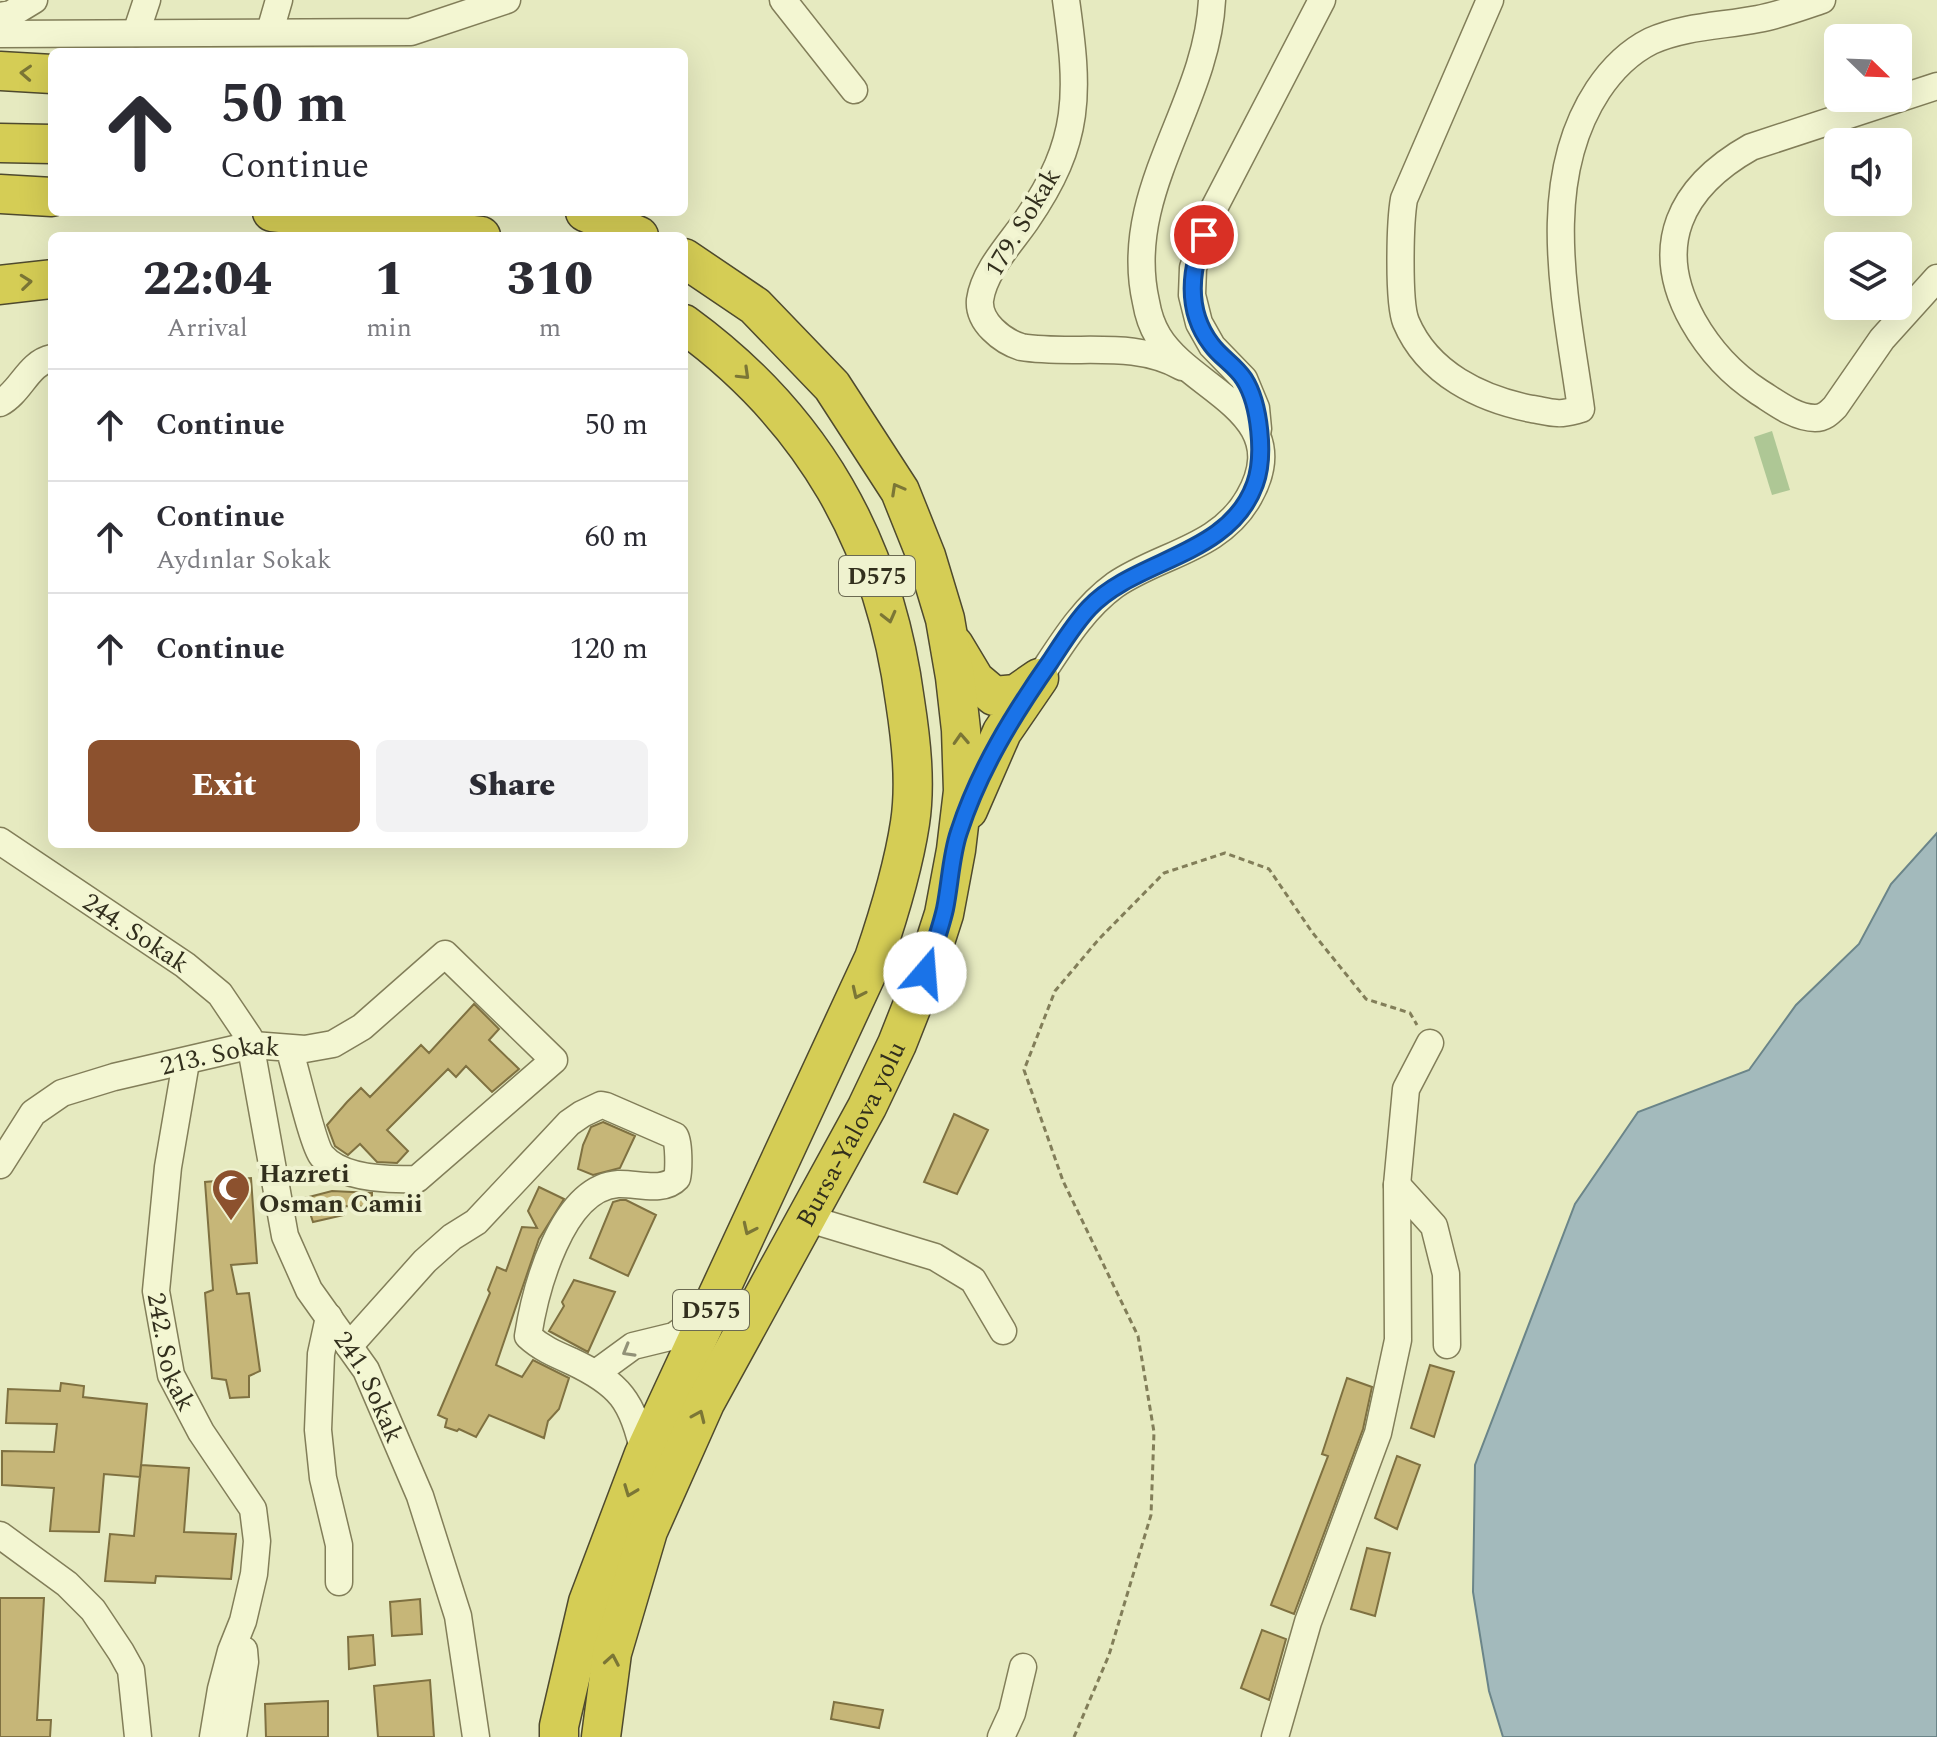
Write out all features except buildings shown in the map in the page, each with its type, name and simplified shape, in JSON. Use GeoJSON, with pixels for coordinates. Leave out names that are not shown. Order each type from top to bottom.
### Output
{"type":"FeatureCollection","features":[{"type":"Feature","properties":{"kind":"highway"},"geometry":{"type":"LineString","coordinates":[[0,71],[48,74]]}},
{"type":"Feature","properties":{"kind":"highway"},"geometry":{"type":"LineString","coordinates":[[0,143],[48,144]]}},
{"type":"Feature","properties":{"kind":"highway"},"geometry":{"type":"LineString","coordinates":[[0,194],[48,197]]}},
{"type":"Feature","properties":{"kind":"highway"},"geometry":{"type":"LineString","coordinates":[[306,216],[442,232]]}},
{"type":"Feature","properties":{"kind":"highway"},"geometry":{"type":"LineString","coordinates":[[594,216],[630,232]]}},
{"type":"Feature","properties":{"kind":"highway"},"geometry":{"type":"LineString","coordinates":[[634,216],[652,232]]}},
{"type":"Feature","properties":{"kind":"highway","name":"Bursa-Yalova yolu"},"geometry":{"type":"LineString","coordinates":[[601,1737],[612,1653],[648,1531],[705,1403],[863,1113],[897,1044],[944,914],[963,791],[961,730],[947,635],[926,556],[900,491],[832,386],[755,306],[688,261]]}},
{"type":"Feature","properties":{"kind":"highway"},"geometry":{"type":"LineString","coordinates":[[0,285],[48,279]]}},
{"type":"Feature","properties":{"kind":"highway","name":"Bursa-Yalova yolu"},"geometry":{"type":"LineString","coordinates":[[559,1737],[588,1602],[644,1454],[874,958],[895,894],[911,820],[911,745],[903,680],[889,615],[872,561],[847,506],[811,450],[770,399],[714,346],[688,327]]}},
{"type":"Feature","properties":{"kind":"highway"},"geometry":{"type":"LineString","coordinates":[[947,635],[975,680],[994,696],[1016,694],[1039,678]]}},
{"type":"Feature","properties":{"kind":"highway"},"geometry":{"type":"LineString","coordinates":[[958,834],[1002,732],[1039,678]]}},
{"type":"Feature","properties":{"kind":"highway"},"geometry":{"type":"LineString","coordinates":[[813,1090],[863,1113]]}},
{"type":"Feature","properties":{"kind":"street"},"geometry":{"type":"LineString","coordinates":[[136,33],[147,0]]}},
{"type":"Feature","properties":{"kind":"street"},"geometry":{"type":"LineString","coordinates":[[270,31],[279,0]]}},
{"type":"Feature","properties":{"kind":"street"},"geometry":{"type":"LineString","coordinates":[[0,34],[411,32],[507,0]]}},
{"type":"Feature","properties":{"kind":"street"},"geometry":{"type":"LineString","coordinates":[[783,0],[854,90]]}},
{"type":"Feature","properties":{"kind":"street","name":"179. Sokak"},"geometry":{"type":"LineString","coordinates":[[1066,0],[1075,82],[1070,131],[1050,184],[987,278],[980,297],[980,308],[992,329],[1011,344],[1032,349],[1126,351],[1166,360],[1192,373]]}},
{"type":"Feature","properties":{"kind":"street"},"geometry":{"type":"LineString","coordinates":[[1212,0],[1203,54],[1147,206],[1139,256],[1152,323],[1168,350],[1192,373],[1237,405],[1246,416],[1259,444]]}},
{"type":"Feature","properties":{"kind":"street"},"geometry":{"type":"LineString","coordinates":[[1039,678],[1075,625],[1100,597],[1125,579],[1194,548],[1242,509],[1256,482],[1260,467],[1256,408],[1251,392],[1236,369],[1212,346],[1199,323],[1192,295],[1193,268],[1212,212],[1322,0]]}},
{"type":"Feature","properties":{"kind":"street"},"geometry":{"type":"LineString","coordinates":[[1490,0],[1404,199],[1400,219],[1405,319],[1418,344],[1445,372],[1472,390],[1509,404],[1557,414],[1581,409],[1565,285],[1562,199],[1569,154],[1593,98],[1626,56],[1654,40],[1693,29],[1758,19],[1822,0]]}},
{"type":"Feature","properties":{"kind":"street"},"geometry":{"type":"LineString","coordinates":[[0,16],[11,14],[32,1]]}},
{"type":"Feature","properties":{"kind":"street"},"geometry":{"type":"LineString","coordinates":[[1937,86],[1751,147],[1736,156],[1708,177],[1686,207],[1674,235],[1672,261],[1681,299],[1721,361],[1744,382],[1781,406],[1810,418],[1828,415],[1882,339],[1937,278]]}},
{"type":"Feature","properties":{"kind":"street"},"geometry":{"type":"LineString","coordinates":[[0,403],[10,398],[40,361],[48,359]]}},
{"type":"Feature","properties":{"kind":"street","name":"244. Sokak"},"geometry":{"type":"LineString","coordinates":[[0,841],[185,965],[220,994],[238,1018],[252,1045]]}},
{"type":"Feature","properties":{"kind":"street","name":"213. Sokak"},"geometry":{"type":"LineString","coordinates":[[0,1165],[33,1113],[62,1093],[114,1077],[252,1045],[317,1048],[348,1036],[445,954],[554,1060],[417,1179],[397,1180],[336,1166],[320,1154],[289,1048]]}},
{"type":"Feature","properties":{"kind":"street"},"geometry":{"type":"LineString","coordinates":[[1275,1737],[1308,1622],[1378,1433],[1398,1340],[1397,1185],[1406,1089],[1430,1043]]}},
{"type":"Feature","properties":{"kind":"street","name":"241. Sokak"},"geometry":{"type":"LineString","coordinates":[[252,1045],[285,1236],[309,1290],[366,1370],[420,1496],[458,1616],[476,1737]]}},
{"type":"Feature","properties":{"kind":"street","name":"242. Sokak"},"geometry":{"type":"LineString","coordinates":[[186,1062],[168,1167],[156,1291],[171,1375],[201,1432],[253,1509],[257,1541],[254,1574],[243,1621],[231,1651],[213,1737]]}},
{"type":"Feature","properties":{"kind":"street"},"geometry":{"type":"LineString","coordinates":[[349,1346],[425,1261],[483,1216],[569,1123],[592,1108],[606,1106],[675,1136],[679,1144],[676,1158],[679,1171],[674,1181],[665,1186],[616,1184],[602,1187],[576,1208],[560,1232],[533,1303],[528,1336],[539,1346],[596,1373],[616,1387],[627,1400],[637,1421],[644,1454]]}},
{"type":"Feature","properties":{"kind":"street"},"geometry":{"type":"LineString","coordinates":[[1397,1185],[1434,1226],[1446,1274],[1447,1345]]}},
{"type":"Feature","properties":{"kind":"street"},"geometry":{"type":"LineString","coordinates":[[806,1218],[935,1257],[973,1280],[1003,1331]]}},
{"type":"Feature","properties":{"kind":"street"},"geometry":{"type":"LineString","coordinates":[[596,1373],[633,1346],[674,1336],[712,1308]]}},
{"type":"Feature","properties":{"kind":"street"},"geometry":{"type":"LineString","coordinates":[[329,1317],[321,1354],[318,1430],[323,1478],[339,1545],[339,1582]]}},
{"type":"Feature","properties":{"kind":"street"},"geometry":{"type":"LineString","coordinates":[[0,1535],[67,1584],[93,1610],[131,1670],[138,1737]]}},
{"type":"Feature","properties":{"kind":"street","name":"242. Sokak"},"geometry":{"type":"LineString","coordinates":[[233,1737],[245,1662],[243,1621]]}},
{"type":"Feature","properties":{"kind":"street"},"geometry":{"type":"LineString","coordinates":[[1001,1737],[1012,1713],[1023,1667]]}},
{"type":"Feature","properties":{"kind":"path"},"geometry":{"type":"LineString","coordinates":[[1074,1737],[1109,1655],[1151,1515],[1154,1432],[1138,1336],[1063,1181],[1024,1070],[1055,991],[1099,939],[1164,873],[1225,853],[1269,869],[1312,932],[1366,999],[1410,1013],[1430,1043]]}},
{"type":"Feature","properties":{"kind":"green space"},"geometry":{"type":"Polygon","coordinates":[[[1772,431],[1790,490],[1772,495],[1754,437],[1772,431]]]}},
{"type":"Feature","properties":{"kind":"water"},"geometry":{"type":"Polygon","coordinates":[[[1937,833],[1937,1737],[1503,1737],[1489,1691],[1473,1592],[1475,1465],[1575,1204],[1638,1112],[1749,1070],[1796,1005],[1859,944],[1891,884],[1937,833]]]}},
{"type":"Feature","properties":{"kind":"place","name":"Hazreti Osman Camii"},"geometry":{"type":"Point","coordinates":[231,1222]}},
{"type":"Feature","properties":{"kind":"route"},"geometry":{"type":"LineString","coordinates":[[925,973],[944,914],[958,834],[1002,732],[1027,693],[1075,625],[1100,597],[1125,579],[1194,548],[1210,537],[1242,509],[1256,482],[1261,455],[1256,408],[1251,392],[1236,369],[1212,346],[1194,307],[1193,268],[1204,235]]}}]}
